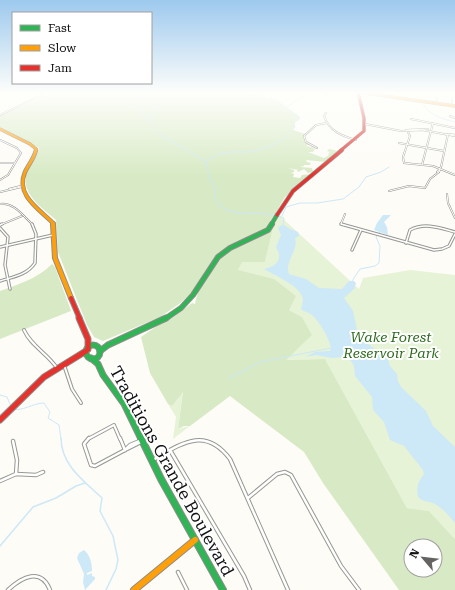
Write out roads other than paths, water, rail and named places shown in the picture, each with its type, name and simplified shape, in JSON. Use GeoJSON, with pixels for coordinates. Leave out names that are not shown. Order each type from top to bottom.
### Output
{"type":"FeatureCollection","features":[{"type":"Feature","properties":{"kind":"main road"},"geometry":{"type":"LineString","coordinates":[[76,359],[90,358],[108,345],[165,319],[181,308],[194,295],[218,257],[230,248],[268,230],[293,191],[356,140],[364,131],[364,120]]}},
{"type":"Feature","properties":{"kind":"main road"},"geometry":{"type":"LineString","coordinates":[[0,129],[30,144],[36,149],[36,153],[23,173],[21,187],[29,200],[53,223],[56,258],[88,339],[86,355],[90,358]]}},
{"type":"Feature","properties":{"kind":"main road"},"geometry":{"type":"LineString","coordinates":[[88,339],[100,352]]}},
{"type":"Feature","properties":{"kind":"main road"},"geometry":{"type":"LineString","coordinates":[[0,420],[43,378],[57,368],[76,359],[87,350],[96,346],[108,345]]}},
{"type":"Feature","properties":{"kind":"main road","name":"Traditions Grande Boulevard"},"geometry":{"type":"LineString","coordinates":[[98,364],[100,352]]}},
{"type":"Feature","properties":{"kind":"main road","name":"Traditions Grande Boulevard"},"geometry":{"type":"LineString","coordinates":[[90,358],[98,364],[124,404],[152,461],[223,590]]}},
{"type":"Feature","properties":{"kind":"main road"},"geometry":{"type":"LineString","coordinates":[[134,590],[195,540]]}},
{"type":"Feature","properties":{"kind":"street"},"geometry":{"type":"LineString","coordinates":[[325,120],[338,134],[356,140]]}},
{"type":"Feature","properties":{"kind":"street"},"geometry":{"type":"LineString","coordinates":[[418,120],[455,128]]}},
{"type":"Feature","properties":{"kind":"street"},"geometry":{"type":"LineString","coordinates":[[317,148],[306,142],[304,136],[316,125],[327,123]]}},
{"type":"Feature","properties":{"kind":"street"},"geometry":{"type":"LineString","coordinates":[[422,165],[433,123]]}},
{"type":"Feature","properties":{"kind":"street"},"geometry":{"type":"LineString","coordinates":[[365,124],[407,131],[430,130],[455,135]]}},
{"type":"Feature","properties":{"kind":"street"},"geometry":{"type":"LineString","coordinates":[[407,131],[410,136],[403,157],[404,163],[440,169],[455,175]]}},
{"type":"Feature","properties":{"kind":"street"},"geometry":{"type":"LineString","coordinates":[[389,191],[409,186],[425,188],[430,179],[439,173],[437,171],[440,169],[448,134]]}},
{"type":"Feature","properties":{"kind":"street"},"geometry":{"type":"LineString","coordinates":[[0,140],[20,151],[20,156],[8,175],[0,180]]}},
{"type":"Feature","properties":{"kind":"street"},"geometry":{"type":"LineString","coordinates":[[0,143],[4,142]]}},
{"type":"Feature","properties":{"kind":"street"},"geometry":{"type":"LineString","coordinates":[[398,143],[444,151]]}},
{"type":"Feature","properties":{"kind":"street"},"geometry":{"type":"LineString","coordinates":[[0,163],[15,163]]}},
{"type":"Feature","properties":{"kind":"street"},"geometry":{"type":"LineString","coordinates":[[0,191],[21,187]]}},
{"type":"Feature","properties":{"kind":"street"},"geometry":{"type":"LineString","coordinates":[[447,194],[448,203],[455,218]]}},
{"type":"Feature","properties":{"kind":"street"},"geometry":{"type":"LineString","coordinates":[[0,204],[10,204],[34,226],[36,230],[34,266],[26,272],[0,281]]}},
{"type":"Feature","properties":{"kind":"street"},"geometry":{"type":"LineString","coordinates":[[345,214],[341,224],[429,249],[443,249],[452,245],[455,233],[433,226],[418,226],[410,230],[406,242]]}},
{"type":"Feature","properties":{"kind":"street"},"geometry":{"type":"LineString","coordinates":[[10,289],[5,264],[8,236],[1,231],[0,227],[22,216]]}},
{"type":"Feature","properties":{"kind":"street"},"geometry":{"type":"LineString","coordinates":[[352,250],[361,230]]}},
{"type":"Feature","properties":{"kind":"street"},"geometry":{"type":"LineString","coordinates":[[0,247],[53,235]]}},
{"type":"Feature","properties":{"kind":"street"},"geometry":{"type":"LineString","coordinates":[[24,330],[29,342],[47,354],[57,368]]}},
{"type":"Feature","properties":{"kind":"street"},"geometry":{"type":"LineString","coordinates":[[64,365],[72,388],[81,404]]}},
{"type":"Feature","properties":{"kind":"street"},"geometry":{"type":"LineString","coordinates":[[125,450],[114,425],[87,439],[84,443],[90,464],[93,466],[132,448],[142,440]]}},
{"type":"Feature","properties":{"kind":"street"},"geometry":{"type":"LineString","coordinates":[[152,461],[193,439],[215,443],[227,454],[288,590]]}},
{"type":"Feature","properties":{"kind":"street"},"geometry":{"type":"LineString","coordinates":[[13,441],[17,460],[16,474]]}},
{"type":"Feature","properties":{"kind":"street"},"geometry":{"type":"LineString","coordinates":[[170,450],[244,576],[250,590]]}},
{"type":"Feature","properties":{"kind":"street"},"geometry":{"type":"LineString","coordinates":[[0,481],[16,474],[36,475],[43,472]]}},
{"type":"Feature","properties":{"kind":"street"},"geometry":{"type":"LineString","coordinates":[[248,498],[277,474],[282,472],[291,475],[341,566],[359,590]]}},
{"type":"Feature","properties":{"kind":"street"},"geometry":{"type":"LineString","coordinates":[[178,572],[187,590]]}},
{"type":"Feature","properties":{"kind":"street"},"geometry":{"type":"LineString","coordinates":[[8,590],[21,579],[30,575],[40,576],[50,590]]}},
{"type":"Feature","properties":{"kind":"street"},"geometry":{"type":"LineString","coordinates":[[182,590],[186,587]]}},
{"type":"Feature","properties":{"kind":"water"},"geometry":{"type":"Polygon","coordinates":[[[383,215],[391,215],[384,222],[387,227],[388,235],[374,230],[383,215]]]}},
{"type":"Feature","properties":{"kind":"water"},"geometry":{"type":"Polygon","coordinates":[[[284,225],[298,232],[299,236],[295,238],[295,247],[288,265],[289,274],[306,279],[319,288],[342,289],[349,281],[354,281],[356,283],[354,289],[344,298],[353,311],[357,330],[363,340],[388,359],[390,366],[397,374],[401,387],[426,411],[433,426],[455,447],[455,523],[439,507],[418,497],[417,487],[424,474],[423,470],[404,446],[390,440],[384,422],[373,410],[372,397],[355,376],[354,366],[351,361],[344,357],[332,358],[316,355],[305,357],[315,352],[330,351],[331,348],[326,335],[315,318],[311,314],[301,309],[303,299],[300,292],[291,284],[264,269],[273,266],[279,260],[279,254],[276,247],[281,235],[278,228],[284,225]]]}},
{"type":"Feature","properties":{"kind":"water"},"geometry":{"type":"Polygon","coordinates":[[[84,550],[92,565],[92,571],[87,573],[87,575],[92,573],[92,576],[95,577],[95,579],[85,590],[83,582],[84,574],[77,558],[79,553],[84,550]]]}},
{"type":"Feature","properties":{"kind":"waterway"},"geometry":{"type":"LineString","coordinates":[[206,162],[222,153],[254,151],[274,145],[291,132],[295,127],[294,123],[298,120]]}},
{"type":"Feature","properties":{"kind":"waterway"},"geometry":{"type":"LineString","coordinates":[[446,120],[455,122]]}},
{"type":"Feature","properties":{"kind":"waterway"},"geometry":{"type":"LineString","coordinates":[[150,121],[156,130],[163,136],[205,161]]}},
{"type":"Feature","properties":{"kind":"waterway"},"geometry":{"type":"LineString","coordinates":[[207,163],[209,177],[214,186],[215,197],[220,205],[233,212],[275,215]]}},
{"type":"Feature","properties":{"kind":"waterway"},"geometry":{"type":"LineString","coordinates":[[282,216],[286,207],[300,203],[317,203],[343,199],[359,187],[366,177],[381,172],[389,167]]}},
{"type":"Feature","properties":{"kind":"waterway"},"geometry":{"type":"LineString","coordinates":[[278,216],[284,218],[283,225]]}},
{"type":"Feature","properties":{"kind":"waterway"},"geometry":{"type":"LineString","coordinates":[[352,281],[360,269],[375,266],[379,263],[380,246],[376,237],[380,232]]}},
{"type":"Feature","properties":{"kind":"waterway"},"geometry":{"type":"LineString","coordinates":[[228,379],[260,362],[331,348]]}},
{"type":"Feature","properties":{"kind":"waterway"},"geometry":{"type":"LineString","coordinates":[[0,395],[7,397],[12,409],[16,410],[44,403],[50,412],[48,418],[59,425],[61,439]]}},
{"type":"Feature","properties":{"kind":"waterway"},"geometry":{"type":"LineString","coordinates":[[61,438],[62,448],[69,464],[81,479],[102,498],[100,511],[113,536],[118,560],[116,569],[106,590]]}},
{"type":"Feature","properties":{"kind":"waterway"},"geometry":{"type":"LineString","coordinates":[[0,546],[33,507],[56,498],[76,486],[85,483]]}},
{"type":"Feature","properties":{"kind":"park label","name":"Wake Forest Reservoir Park"},"geometry":{"type":"Point","coordinates":[391,346]}}]}
